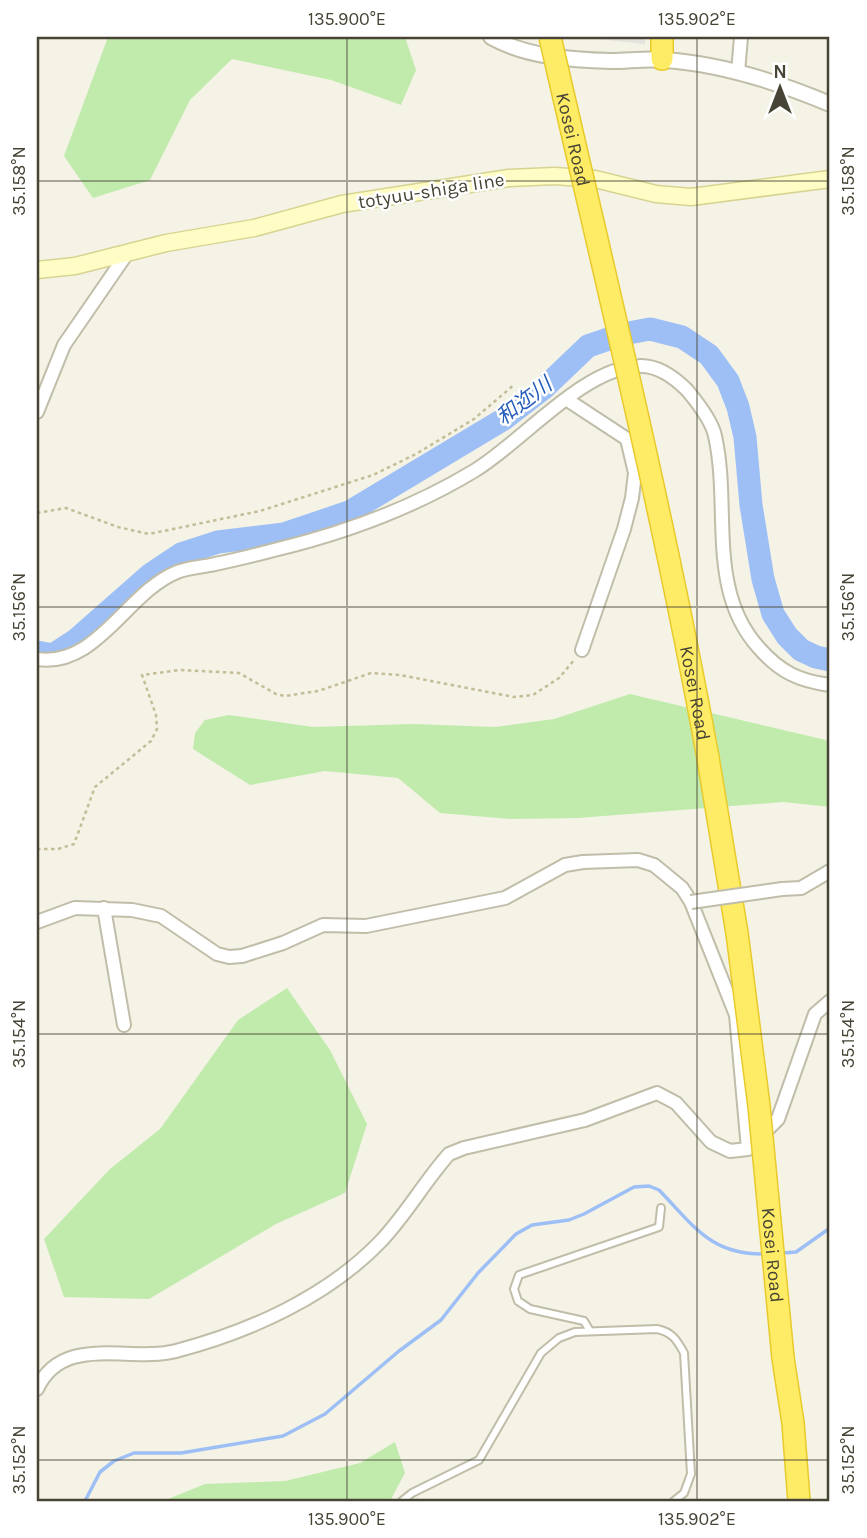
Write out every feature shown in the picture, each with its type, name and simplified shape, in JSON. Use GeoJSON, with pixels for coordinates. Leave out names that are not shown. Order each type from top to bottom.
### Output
{"type":"FeatureCollection","features":[{"type":"Feature","properties":{"kind":"highway","name":"Kosei Road"},"geometry":{"type":"LineString","coordinates":[[550,37],[647,453],[684,625],[737,933],[760,1106],[783,1358],[791,1501]]}},
{"type":"Feature","properties":{"kind":"highway"},"geometry":{"type":"LineString","coordinates":[[662,37],[662,59]]}},
{"type":"Feature","properties":{"kind":"highway","name":"Kosei Road"},"geometry":{"type":"LineString","coordinates":[[783,1358],[793,1423],[799,1501]]}},
{"type":"Feature","properties":{"kind":"main road","name":"totyuu-shiga line"},"geometry":{"type":"LineString","coordinates":[[37,270],[75,266],[166,243],[254,228],[342,204],[509,178],[555,176],[595,179],[656,194],[691,197],[830,179]]}},
{"type":"Feature","properties":{"kind":"street"},"geometry":{"type":"LineString","coordinates":[[491,37],[526,51],[561,57],[610,61],[662,59],[695,63],[738,72],[830,104]]}},
{"type":"Feature","properties":{"kind":"street"},"geometry":{"type":"LineString","coordinates":[[738,72],[741,37]]}},
{"type":"Feature","properties":{"kind":"street"},"geometry":{"type":"LineString","coordinates":[[37,412],[64,345],[128,252]]}},
{"type":"Feature","properties":{"kind":"street"},"geometry":{"type":"LineString","coordinates":[[37,659],[55,661],[76,653],[145,593],[178,572],[316,540],[379,519],[424,500],[508,448],[566,399],[605,374],[639,366],[658,369],[675,377],[695,400],[715,434],[722,489],[723,552],[729,594],[741,624],[774,665],[811,682],[830,685]]}},
{"type":"Feature","properties":{"kind":"street"},"geometry":{"type":"LineString","coordinates":[[566,399],[627,439],[635,473],[624,530],[582,650]]}},
{"type":"Feature","properties":{"kind":"street"},"geometry":{"type":"LineString","coordinates":[[37,922],[75,908],[132,910],[161,916],[217,954],[242,956],[283,943],[323,925],[366,926],[505,898],[565,865],[638,860],[654,865],[682,888],[691,902],[736,1015],[748,1149]]}},
{"type":"Feature","properties":{"kind":"street"},"geometry":{"type":"LineString","coordinates":[[691,902],[801,888],[830,871]]}},
{"type":"Feature","properties":{"kind":"street"},"geometry":{"type":"LineString","coordinates":[[104,908],[124,1026]]}},
{"type":"Feature","properties":{"kind":"street"},"geometry":{"type":"LineString","coordinates":[[37,1389],[41,1379],[56,1365],[76,1354],[139,1355],[174,1351],[267,1321],[301,1302],[346,1271],[380,1242],[449,1154],[464,1148],[586,1120],[657,1093],[676,1104],[711,1142],[730,1151],[748,1149],[778,1119],[815,1014],[830,1001]]}},
{"type":"Feature","properties":{"kind":"lane"},"geometry":{"type":"LineString","coordinates":[[590,1331],[584,1321],[530,1308],[518,1301],[514,1289],[519,1275],[659,1227],[661,1208]]}},
{"type":"Feature","properties":{"kind":"lane"},"geometry":{"type":"LineString","coordinates":[[402,1501],[412,1493],[479,1460],[541,1353],[559,1338],[575,1332],[657,1329],[666,1331],[677,1339],[684,1353],[691,1474],[684,1493],[674,1501]]}},
{"type":"Feature","properties":{"kind":"path"},"geometry":{"type":"LineString","coordinates":[[37,513],[66,508],[118,527],[149,534],[260,511],[373,475],[416,454],[474,419],[515,384]]}},
{"type":"Feature","properties":{"kind":"path"},"geometry":{"type":"LineString","coordinates":[[37,849],[58,849],[74,844],[95,787],[151,741],[158,724],[142,675],[180,670],[239,673],[276,694],[285,696],[318,691],[371,673],[400,675],[514,697],[533,695],[559,678],[582,650]]}},
{"type":"Feature","properties":{"kind":"green space"},"geometry":{"type":"Polygon","coordinates":[[[108,37],[405,37],[416,70],[401,105],[331,80],[232,59],[190,100],[150,180],[93,198],[64,156],[108,37]]]}},
{"type":"Feature","properties":{"kind":"green space"},"geometry":{"type":"Polygon","coordinates":[[[630,694],[830,741],[830,807],[783,802],[578,818],[511,819],[440,813],[398,778],[325,771],[250,785],[193,749],[195,733],[205,720],[229,715],[313,727],[413,724],[495,727],[554,719],[630,694]]]}},
{"type":"Feature","properties":{"kind":"green space"},"geometry":{"type":"Polygon","coordinates":[[[287,988],[330,1050],[367,1124],[345,1193],[276,1224],[149,1299],[64,1297],[44,1239],[110,1169],[160,1129],[238,1020],[287,988]]]}},
{"type":"Feature","properties":{"kind":"green space"},"geometry":{"type":"Polygon","coordinates":[[[395,1442],[405,1473],[390,1501],[163,1501],[205,1484],[285,1481],[360,1463],[395,1442]]]}},
{"type":"Feature","properties":{"kind":"shaded area"},"geometry":{"type":"Polygon","coordinates":[[[579,37],[645,37],[645,44],[579,37]]]}},
{"type":"Feature","properties":{"kind":"waterway","name":"和迩川"},"geometry":{"type":"LineString","coordinates":[[37,652],[53,655],[76,640],[151,574],[181,554],[218,542],[284,534],[349,512],[504,419],[543,389],[588,346],[623,334],[650,329],[682,337],[709,355],[728,381],[745,437],[751,505],[763,579],[773,614],[787,636],[801,650],[830,660]]}},
{"type":"Feature","properties":{"kind":"waterway"},"geometry":{"type":"LineString","coordinates":[[85,1501],[100,1472],[114,1461],[134,1453],[181,1453],[283,1436],[325,1414],[399,1351],[441,1320],[478,1273],[516,1234],[532,1225],[569,1220],[634,1187],[649,1186],[659,1190],[694,1227],[717,1244],[731,1250],[767,1254]]}},
{"type":"Feature","properties":{"kind":"waterway"},"geometry":{"type":"LineString","coordinates":[[782,1253],[796,1252],[830,1228]]}}]}
